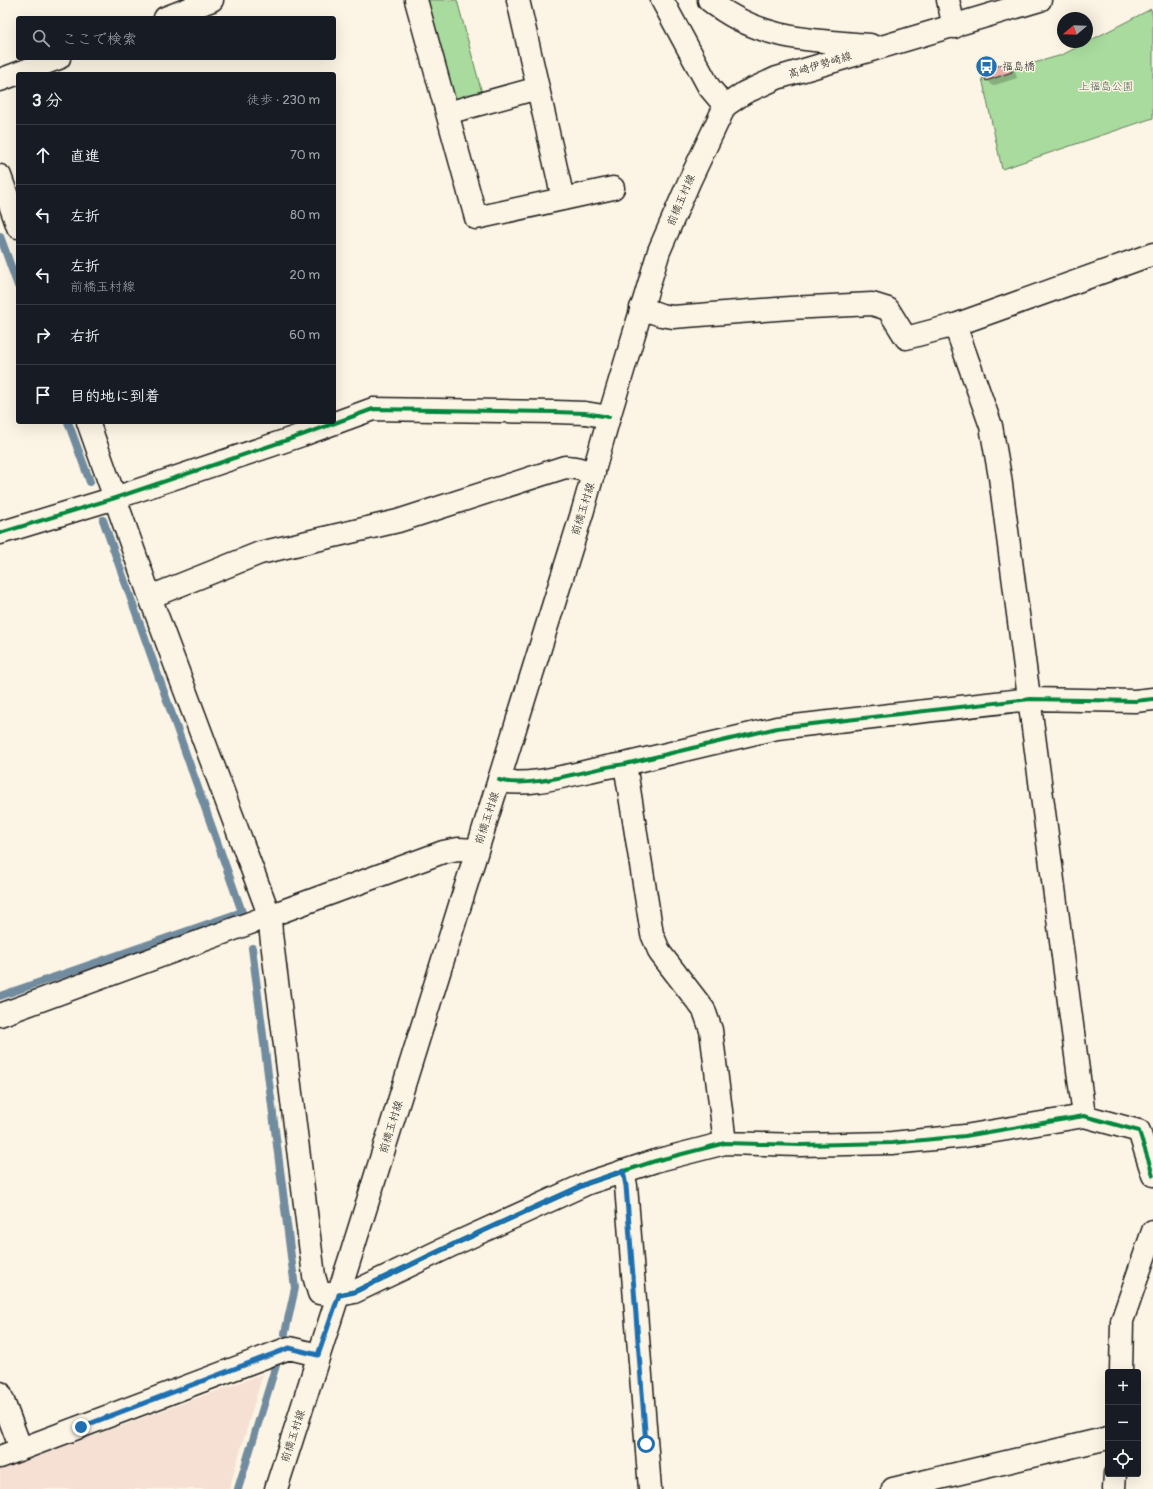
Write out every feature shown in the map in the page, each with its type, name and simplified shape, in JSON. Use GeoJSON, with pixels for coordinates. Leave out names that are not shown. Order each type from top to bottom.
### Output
{"type":"FeatureCollection","features":[{"type":"Feature","properties":{"kind":"street"},"geometry":{"type":"LineString","coordinates":[[169,16],[212,0]]}},
{"type":"Feature","properties":{"kind":"street"},"geometry":{"type":"LineString","coordinates":[[416,0],[476,218],[613,188]]}},
{"type":"Feature","properties":{"kind":"street"},"geometry":{"type":"LineString","coordinates":[[518,0],[563,199]]}},
{"type":"Feature","properties":{"kind":"street"},"geometry":{"type":"LineString","coordinates":[[662,0],[709,87],[725,106]]}},
{"type":"Feature","properties":{"kind":"street"},"geometry":{"type":"LineString","coordinates":[[709,0],[723,11],[749,25],[772,33],[798,39],[881,46]]}},
{"type":"Feature","properties":{"kind":"street"},"geometry":{"type":"LineString","coordinates":[[948,0],[954,27]]}},
{"type":"Feature","properties":{"kind":"street","name":"高崎伊勢崎線"},"geometry":{"type":"LineString","coordinates":[[725,106],[744,93],[777,78],[881,46],[954,27],[1040,0]]}},
{"type":"Feature","properties":{"kind":"street"},"geometry":{"type":"LineString","coordinates":[[21,72],[54,60]]}},
{"type":"Feature","properties":{"kind":"street"},"geometry":{"type":"LineString","coordinates":[[0,80],[16,74]]}},
{"type":"Feature","properties":{"kind":"street"},"geometry":{"type":"LineString","coordinates":[[447,113],[538,88]]}},
{"type":"Feature","properties":{"kind":"street","name":"前橋玉村線"},"geometry":{"type":"LineString","coordinates":[[276,1489],[318,1355],[339,1295],[594,473],[608,417],[659,251],[689,182],[725,106]]}},
{"type":"Feature","properties":{"kind":"street"},"geometry":{"type":"LineString","coordinates":[[0,176],[16,220]]}},
{"type":"Feature","properties":{"kind":"street"},"geometry":{"type":"LineString","coordinates":[[641,308],[661,315],[673,317],[790,308],[872,304],[888,309],[906,338],[956,325],[1153,254]]}},
{"type":"Feature","properties":{"kind":"street"},"geometry":{"type":"LineString","coordinates":[[956,325],[991,426],[1001,485],[1084,1116]]}},
{"type":"Feature","properties":{"kind":"street"},"geometry":{"type":"LineString","coordinates":[[336,423],[373,409],[585,413],[608,417]]}},
{"type":"Feature","properties":{"kind":"street"},"geometry":{"type":"LineString","coordinates":[[89,424],[150,597],[270,917],[315,1281],[319,1293],[339,1295],[354,1292],[588,1183],[654,1161],[725,1144],[800,1145],[892,1143],[965,1136],[1084,1116],[1139,1130],[1153,1175]]}},
{"type":"Feature","properties":{"kind":"street"},"geometry":{"type":"LineString","coordinates":[[0,533],[115,498],[332,424]]}},
{"type":"Feature","properties":{"kind":"street"},"geometry":{"type":"LineString","coordinates":[[150,597],[260,553],[398,521],[565,467],[576,468],[594,473]]}},
{"type":"Feature","properties":{"kind":"street"},"geometry":{"type":"LineString","coordinates":[[499,780],[510,784],[520,784],[625,764],[777,728],[1030,699],[1135,701],[1153,699]]}},
{"type":"Feature","properties":{"kind":"street"},"geometry":{"type":"LineString","coordinates":[[625,764],[652,934],[660,953],[704,1010],[711,1030],[725,1144]]}},
{"type":"Feature","properties":{"kind":"street"},"geometry":{"type":"LineString","coordinates":[[0,1015],[270,917],[443,852],[458,849],[476,850]]}},
{"type":"Feature","properties":{"kind":"street"},"geometry":{"type":"LineString","coordinates":[[623,1171],[626,1186],[650,1489]]}},
{"type":"Feature","properties":{"kind":"street"},"geometry":{"type":"LineString","coordinates":[[1121,1369],[1122,1321],[1153,1231]]}},
{"type":"Feature","properties":{"kind":"street"},"geometry":{"type":"LineString","coordinates":[[0,1457],[289,1348],[318,1355]]}},
{"type":"Feature","properties":{"kind":"street"},"geometry":{"type":"LineString","coordinates":[[0,1393],[21,1449]]}},
{"type":"Feature","properties":{"kind":"street"},"geometry":{"type":"LineString","coordinates":[[893,1489],[1105,1439]]}},
{"type":"Feature","properties":{"kind":"street"},"geometry":{"type":"LineString","coordinates":[[1114,1489],[1115,1477]]}},
{"type":"Feature","properties":{"kind":"shaded area"},"geometry":{"type":"Polygon","coordinates":[[[263,1374],[229,1489],[0,1489],[0,1470],[263,1374]]]}},
{"type":"Feature","properties":{"kind":"green space"},"geometry":{"type":"Polygon","coordinates":[[[426,0],[457,0],[482,93],[454,101],[426,0]]]}},
{"type":"Feature","properties":{"kind":"green space","name":"上福島公園"},"geometry":{"type":"Polygon","coordinates":[[[1151,9],[1153,19],[1153,118],[1002,169],[982,78],[1062,55],[1076,48],[1093,48],[1093,39],[1151,9]]]}},
{"type":"Feature","properties":{"kind":"building"},"geometry":{"type":"Polygon","coordinates":[[[1009,62],[1012,72],[986,81],[983,71],[1009,62]]]}},
{"type":"Feature","properties":{"kind":"waterway"},"geometry":{"type":"LineString","coordinates":[[0,236],[16,280]]}},
{"type":"Feature","properties":{"kind":"waterway"},"geometry":{"type":"LineString","coordinates":[[69,424],[90,482]]}},
{"type":"Feature","properties":{"kind":"waterway"},"geometry":{"type":"LineString","coordinates":[[0,996],[242,912],[103,520]]}},
{"type":"Feature","properties":{"kind":"waterway"},"geometry":{"type":"LineString","coordinates":[[252,948],[295,1288],[285,1333]]}},
{"type":"Feature","properties":{"kind":"waterway"},"geometry":{"type":"LineString","coordinates":[[238,1489],[276,1365]]}},
{"type":"Feature","properties":{"kind":"cycle path"},"geometry":{"type":"LineString","coordinates":[[336,423],[373,409],[585,413],[609,417]]}},
{"type":"Feature","properties":{"kind":"cycle path"},"geometry":{"type":"LineString","coordinates":[[0,533],[115,498],[332,424]]}},
{"type":"Feature","properties":{"kind":"cycle path"},"geometry":{"type":"LineString","coordinates":[[499,780],[527,782],[560,777],[625,764],[777,728],[1030,699],[1135,701],[1153,699]]}},
{"type":"Feature","properties":{"kind":"cycle path"},"geometry":{"type":"LineString","coordinates":[[339,1295],[354,1292],[588,1183],[655,1161],[725,1143],[800,1145],[892,1143],[965,1136],[1084,1116],[1139,1131],[1153,1175]]}},
{"type":"Feature","properties":{"kind":"place","name":"福島橋"},"geometry":{"type":"Point","coordinates":[986,66]}},
{"type":"Feature","properties":{"kind":"route"},"geometry":{"type":"LineString","coordinates":[[81,1427],[289,1348],[299,1349],[318,1355],[339,1295],[354,1292],[588,1183],[623,1171],[626,1186],[646,1444]]}}]}
